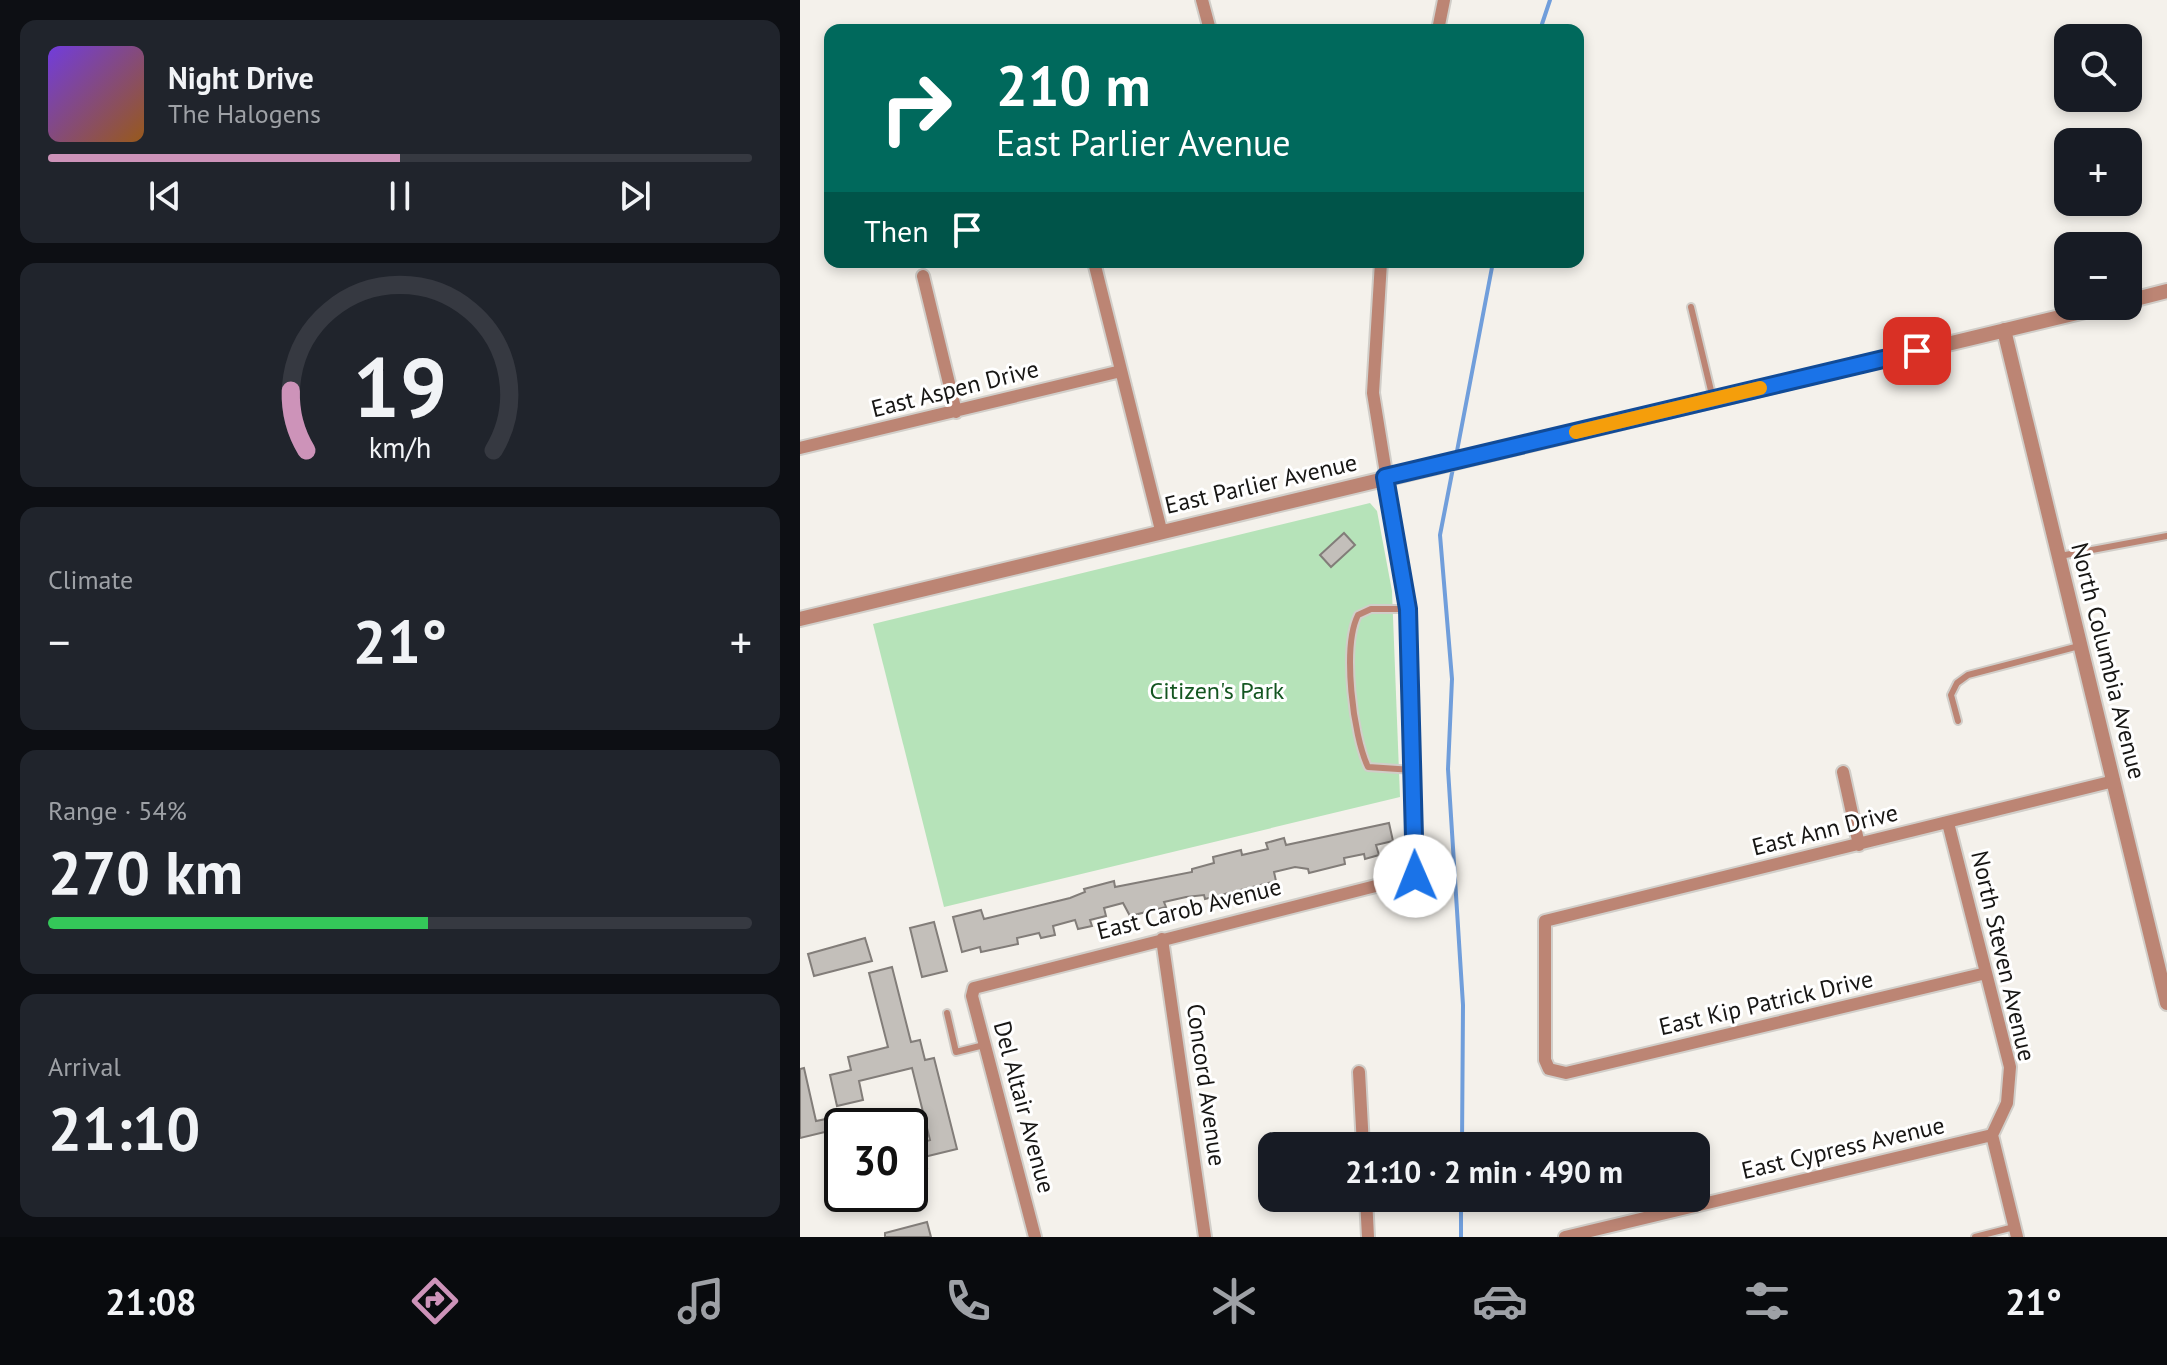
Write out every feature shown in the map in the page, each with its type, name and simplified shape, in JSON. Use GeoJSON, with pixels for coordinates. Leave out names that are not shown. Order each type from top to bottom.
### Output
{"type":"FeatureCollection","features":[{"type":"Feature","properties":{"kind":"street"},"geometry":{"type":"LineString","coordinates":[[1202,0],[1208,24]]}},
{"type":"Feature","properties":{"kind":"street"},"geometry":{"type":"LineString","coordinates":[[1439,24],[1444,0]]}},
{"type":"Feature","properties":{"kind":"street"},"geometry":{"type":"LineString","coordinates":[[1095,268],[1161,530]]}},
{"type":"Feature","properties":{"kind":"street"},"geometry":{"type":"LineString","coordinates":[[1381,268],[1373,393],[1408,609],[1413,770]]}},
{"type":"Feature","properties":{"kind":"street"},"geometry":{"type":"LineString","coordinates":[[923,276],[956,412]]}},
{"type":"Feature","properties":{"kind":"street"},"geometry":{"type":"LineString","coordinates":[[2142,297],[2167,291]]}},
{"type":"Feature","properties":{"kind":"street","name":"East Parlier Avenue"},"geometry":{"type":"LineString","coordinates":[[800,619],[2054,318]]}},
{"type":"Feature","properties":{"kind":"street","name":"North Columbia Avenue"},"geometry":{"type":"LineString","coordinates":[[2004,330],[2114,781],[2162,960],[2167,1003]]}},
{"type":"Feature","properties":{"kind":"street","name":"East Aspen Drive"},"geometry":{"type":"LineString","coordinates":[[800,448],[1121,371]]}},
{"type":"Feature","properties":{"kind":"street","name":"East Carob Avenue"},"geometry":{"type":"LineString","coordinates":[[974,988],[1415,876],[1413,770]]}},
{"type":"Feature","properties":{"kind":"street"},"geometry":{"type":"LineString","coordinates":[[1843,772],[1859,845]]}},
{"type":"Feature","properties":{"kind":"street","name":"East Ann Drive"},"geometry":{"type":"LineString","coordinates":[[1556,1073],[1549,1069],[1545,1060],[1545,921],[2114,781]]}},
{"type":"Feature","properties":{"kind":"street","name":"North Steven Avenue"},"geometry":{"type":"LineString","coordinates":[[1948,823],[2010,1067],[2007,1103],[1992,1135]]}},
{"type":"Feature","properties":{"kind":"street","name":"Concord Avenue"},"geometry":{"type":"LineString","coordinates":[[1162,939],[1205,1237]]}},
{"type":"Feature","properties":{"kind":"street","name":"East Kip Patrick Drive"},"geometry":{"type":"LineString","coordinates":[[1556,1073],[1986,973]]}},
{"type":"Feature","properties":{"kind":"street","name":"Del Altair Avenue"},"geometry":{"type":"LineString","coordinates":[[974,988],[972,996],[1035,1237]]}},
{"type":"Feature","properties":{"kind":"street"},"geometry":{"type":"LineString","coordinates":[[1359,1072],[1362,1132]]}},
{"type":"Feature","properties":{"kind":"street"},"geometry":{"type":"LineString","coordinates":[[1992,1135],[2016,1232]]}},
{"type":"Feature","properties":{"kind":"street","name":"East Cypress Avenue"},"geometry":{"type":"LineString","coordinates":[[1569,1237],[1992,1135]]}},
{"type":"Feature","properties":{"kind":"street"},"geometry":{"type":"LineString","coordinates":[[1367,1212],[1368,1237]]}},
{"type":"Feature","properties":{"kind":"lane"},"geometry":{"type":"LineString","coordinates":[[1691,307],[1713,399]]}},
{"type":"Feature","properties":{"kind":"lane"},"geometry":{"type":"LineString","coordinates":[[2060,556],[2114,549],[2167,536]]}},
{"type":"Feature","properties":{"kind":"lane"},"geometry":{"type":"LineString","coordinates":[[1408,609],[1371,609],[1358,615],[1351,668],[1357,729],[1368,767],[1413,770]]}},
{"type":"Feature","properties":{"kind":"lane"},"geometry":{"type":"LineString","coordinates":[[1958,721],[1951,695],[1957,683],[1968,675],[2082,645]]}},
{"type":"Feature","properties":{"kind":"lane"},"geometry":{"type":"LineString","coordinates":[[947,1013],[956,1052],[985,1044]]}},
{"type":"Feature","properties":{"kind":"lane"},"geometry":{"type":"LineString","coordinates":[[1975,1237],[2016,1232]]}},
{"type":"Feature","properties":{"kind":"green space","name":"Citizen's Park"},"geometry":{"type":"Polygon","coordinates":[[[1370,503],[1377,511],[1392,591],[1400,797],[944,907],[873,624],[1370,503]]]}},
{"type":"Feature","properties":{"kind":"building"},"geometry":{"type":"Polygon","coordinates":[[[1344,533],[1355,545],[1331,567],[1320,555],[1344,533]]]}},
{"type":"Feature","properties":{"kind":"building"},"geometry":{"type":"Polygon","coordinates":[[[1389,823],[1393,841],[1376,845],[1379,855],[1365,859],[1364,854],[1344,858],[1345,864],[1309,873],[1308,869],[1295,867],[1274,872],[1276,881],[1205,899],[1204,895],[1164,902],[1166,907],[1130,916],[1123,903],[1104,908],[1106,916],[1090,920],[1092,926],[1078,929],[1075,920],[1053,926],[1055,935],[1041,938],[1039,933],[1017,938],[1018,944],[981,952],[980,947],[962,952],[953,917],[981,910],[984,919],[1070,898],[1085,892],[1084,889],[1114,881],[1115,887],[1192,872],[1192,869],[1214,863],[1213,857],[1241,850],[1242,855],[1268,849],[1266,843],[1284,838],[1286,845],[1389,823]]]}},
{"type":"Feature","properties":{"kind":"building"},"geometry":{"type":"Polygon","coordinates":[[[934,922],[947,971],[922,977],[910,928],[934,922]]]}},
{"type":"Feature","properties":{"kind":"building"},"geometry":{"type":"Polygon","coordinates":[[[865,938],[872,961],[814,976],[808,954],[865,938]]]}},
{"type":"Feature","properties":{"kind":"building"},"geometry":{"type":"Polygon","coordinates":[[[892,967],[911,1042],[920,1040],[925,1060],[934,1058],[957,1149],[928,1156],[928,1108],[922,1108],[912,1068],[859,1081],[863,1100],[837,1106],[830,1075],[851,1070],[848,1057],[888,1047],[869,973],[892,967]]]}},
{"type":"Feature","properties":{"kind":"building"},"geometry":{"type":"Polygon","coordinates":[[[804,1068],[816,1121],[824,1119],[824,1132],[800,1138],[800,1069],[804,1068]]]}},
{"type":"Feature","properties":{"kind":"building"},"geometry":{"type":"Polygon","coordinates":[[[927,1222],[931,1237],[885,1237],[885,1233],[927,1222]]]}},
{"type":"Feature","properties":{"kind":"waterway"},"geometry":{"type":"LineString","coordinates":[[1542,24],[1550,0]]}},
{"type":"Feature","properties":{"kind":"waterway"},"geometry":{"type":"LineString","coordinates":[[1457,451],[1492,268]]}},
{"type":"Feature","properties":{"kind":"waterway"},"geometry":{"type":"LineString","coordinates":[[1453,468],[1440,535],[1452,679],[1448,769],[1463,1005],[1462,1132]]}},
{"type":"Feature","properties":{"kind":"waterway"},"geometry":{"type":"LineString","coordinates":[[1461,1212],[1461,1237]]}},
{"type":"Feature","properties":{"kind":"slow traffic"},"geometry":{"type":"LineString","coordinates":[[1576,432],[1760,388]]}},
{"type":"Feature","properties":{"kind":"route"},"geometry":{"type":"LineString","coordinates":[[1415,876],[1408,609],[1404,572],[1385,477],[1917,351]]}}]}
